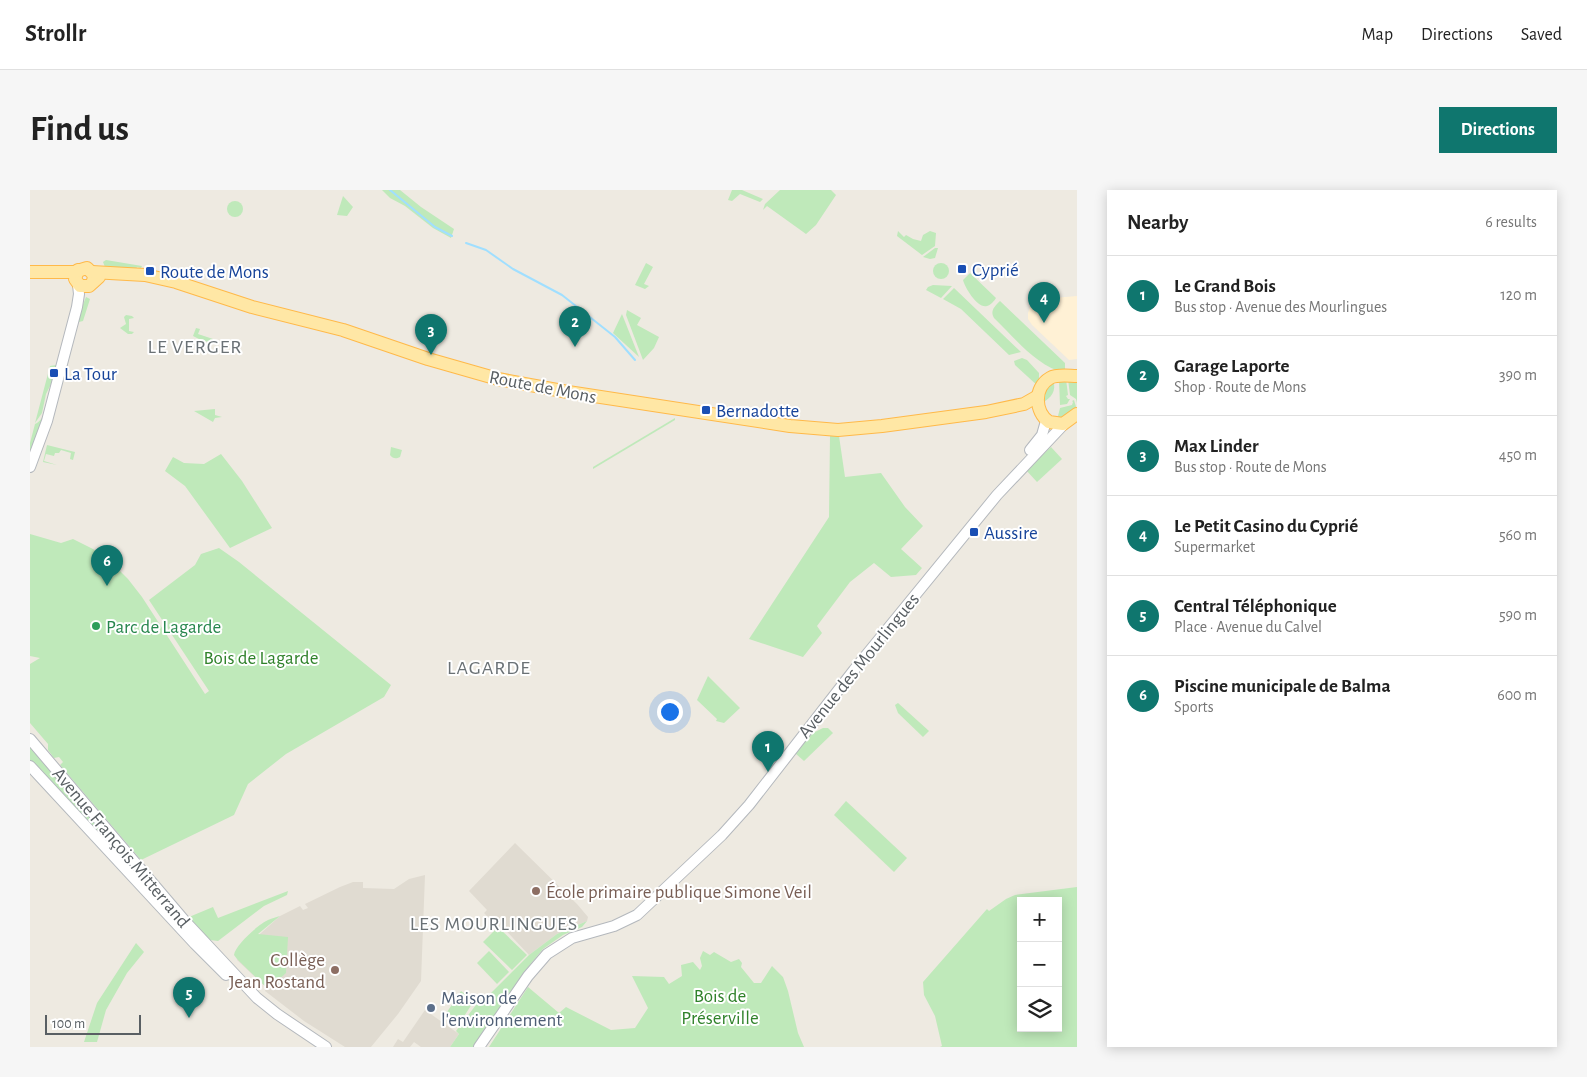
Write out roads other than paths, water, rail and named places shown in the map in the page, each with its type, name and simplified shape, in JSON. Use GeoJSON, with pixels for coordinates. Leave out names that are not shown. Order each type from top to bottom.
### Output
{"type":"FeatureCollection","features":[{"type":"Feature","properties":{"kind":"main road","name":"Route de Mons"},"geometry":{"type":"LineString","coordinates":[[30,272],[99,278],[109,273],[145,276],[176,282],[252,307],[343,330],[482,375],[523,384],[790,426],[822,429],[871,428],[986,412],[1024,404],[1038,396]]}},
{"type":"Feature","properties":{"kind":"main road"},"geometry":{"type":"LineString","coordinates":[[1044,418],[1038,406],[1038,396],[1043,384],[1050,378],[1077,376]]}},
{"type":"Feature","properties":{"kind":"main road","name":"Route de Mons"},"geometry":{"type":"LineString","coordinates":[[986,412],[1030,412],[1058,424],[1066,422]]}},
{"type":"Feature","properties":{"kind":"main road"},"geometry":{"type":"LineString","coordinates":[[1066,422],[1077,414]]}},
{"type":"Feature","properties":{"kind":"street"},"geometry":{"type":"LineString","coordinates":[[30,467],[47,421],[79,294],[86,277]]}},
{"type":"Feature","properties":{"kind":"street","name":"Avenue des Mourlingues"},"geometry":{"type":"LineString","coordinates":[[996,495],[1003,481],[1042,435],[1044,418]]}},
{"type":"Feature","properties":{"kind":"street","name":"Avenue des Mourlingues"},"geometry":{"type":"LineString","coordinates":[[479,1047],[528,976],[548,954],[572,938],[621,923],[638,915],[740,816],[870,650],[996,495],[1066,422]]}},
{"type":"Feature","properties":{"kind":"street","name":"Avenue François Mitterrand"},"geometry":{"type":"LineString","coordinates":[[30,739],[184,920],[211,956]]}},
{"type":"Feature","properties":{"kind":"street","name":"Avenue François Mitterrand"},"geometry":{"type":"LineString","coordinates":[[30,766],[211,956]]}},
{"type":"Feature","properties":{"kind":"street"},"geometry":{"type":"LineString","coordinates":[[211,956],[258,1005],[282,1024],[317,1047]]}},
{"type":"Feature","properties":{"kind":"street"},"geometry":{"type":"LineString","coordinates":[[211,956],[277,1014],[326,1047]]}},
{"type":"Feature","properties":{"kind":"waterway"},"geometry":{"type":"LineString","coordinates":[[390,190],[435,227],[452,236]]}},
{"type":"Feature","properties":{"kind":"waterway"},"geometry":{"type":"LineString","coordinates":[[466,243],[486,250],[513,269],[562,295],[615,337],[635,360]]}},
{"type":"Feature","properties":{"kind":"place","name":"Cyprié"},"geometry":{"type":"Point","coordinates":[962,269]}},
{"type":"Feature","properties":{"kind":"place","name":"Route de Mons"},"geometry":{"type":"Point","coordinates":[150,271]}},
{"type":"Feature","properties":{"kind":"place","name":"Le Petit Casino du Cyprié"},"geometry":{"type":"Point","coordinates":[1044,323]}},
{"type":"Feature","properties":{"kind":"place","name":"Garage Laporte"},"geometry":{"type":"Point","coordinates":[575,347]}},
{"type":"Feature","properties":{"kind":"place","name":"Max Linder"},"geometry":{"type":"Point","coordinates":[431,355]}},
{"type":"Feature","properties":{"kind":"place","name":"La Tour"},"geometry":{"type":"Point","coordinates":[54,373]}},
{"type":"Feature","properties":{"kind":"place","name":"Bernadotte"},"geometry":{"type":"Point","coordinates":[706,410]}},
{"type":"Feature","properties":{"kind":"place","name":"Aussire"},"geometry":{"type":"Point","coordinates":[974,532]}},
{"type":"Feature","properties":{"kind":"place","name":"Piscine municipale de Balma"},"geometry":{"type":"Point","coordinates":[107,586]}},
{"type":"Feature","properties":{"kind":"place","name":"Parc de Lagarde"},"geometry":{"type":"Point","coordinates":[96,626]}},
{"type":"Feature","properties":{"kind":"place","name":"Le Grand Bois"},"geometry":{"type":"Point","coordinates":[768,772]}},
{"type":"Feature","properties":{"kind":"place","name":"École primaire publique Simone Veil"},"geometry":{"type":"Point","coordinates":[536,891]}},
{"type":"Feature","properties":{"kind":"place","name":"Collège Jean Rostand"},"geometry":{"type":"Point","coordinates":[335,970]}},
{"type":"Feature","properties":{"kind":"place","name":"Maison de l'environnement"},"geometry":{"type":"Point","coordinates":[431,1008]}},
{"type":"Feature","properties":{"kind":"place","name":"Central Téléphonique"},"geometry":{"type":"Point","coordinates":[189,1018]}},
{"type":"Feature","properties":{"kind":"district","name":"LE VERGER"},"geometry":{"type":"Point","coordinates":[195,346]}},
{"type":"Feature","properties":{"kind":"district","name":"LAGARDE"},"geometry":{"type":"Point","coordinates":[489,667]}},
{"type":"Feature","properties":{"kind":"district","name":"LES MOURLINGUES"},"geometry":{"type":"Point","coordinates":[494,923]}},
{"type":"Feature","properties":{"kind":"park label","name":"Bois de Lagarde"},"geometry":{"type":"Point","coordinates":[261,657]}},
{"type":"Feature","properties":{"kind":"park label","name":"Bois de Préserville"},"geometry":{"type":"Point","coordinates":[720,1006]}}]}
